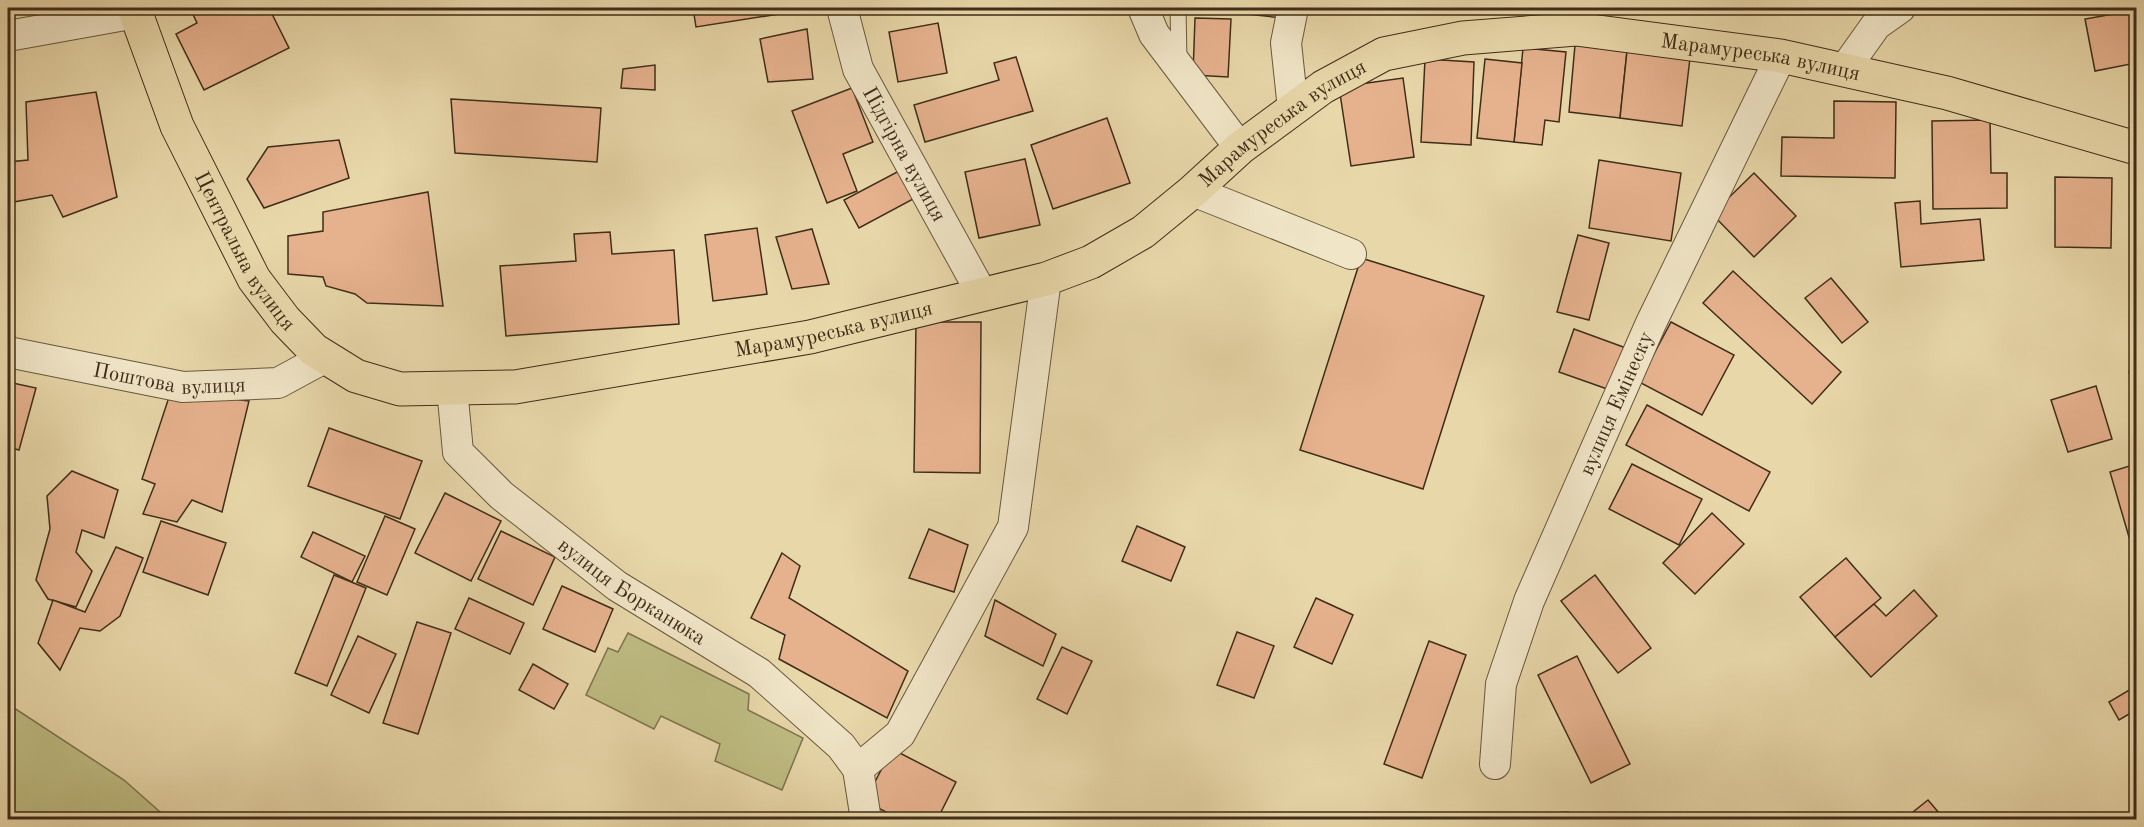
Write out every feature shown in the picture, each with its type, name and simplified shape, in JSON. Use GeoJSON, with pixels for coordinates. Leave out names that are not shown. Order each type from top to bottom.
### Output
{"type":"FeatureCollection","features":[{"type":"Feature","properties":{"kind":"main road","name":"Центральна вулиця"},"geometry":{"type":"LineString","coordinates":[[135,10],[177,126],[254,279],[285,320],[314,350],[356,376],[400,389],[452,388]]}},
{"type":"Feature","properties":{"kind":"main road","name":"Марамуреська вулиця"},"geometry":{"type":"LineString","coordinates":[[452,388],[515,387],[810,337],[1046,279],[1091,262],[1143,232],[1240,148],[1323,87],[1384,54],[1463,39],[1576,29],[1781,56],[1947,93],[2136,148]]}},
{"type":"Feature","properties":{"kind":"street","name":"Підгірна вулиця"},"geometry":{"type":"LineString","coordinates":[[842,8],[858,69],[982,294]]}},
{"type":"Feature","properties":{"kind":"street"},"geometry":{"type":"LineString","coordinates":[[1143,8],[1154,34],[1240,148]]}},
{"type":"Feature","properties":{"kind":"street"},"geometry":{"type":"LineString","coordinates":[[1293,8],[1286,43],[1293,109]]}},
{"type":"Feature","properties":{"kind":"street"},"geometry":{"type":"LineString","coordinates":[[1844,70],[1876,25],[1900,8]]}},
{"type":"Feature","properties":{"kind":"street"},"geometry":{"type":"LineString","coordinates":[[8,36],[135,10]]}},
{"type":"Feature","properties":{"kind":"street","name":"вулиця Емінеску"},"geometry":{"type":"LineString","coordinates":[[1495,764],[1502,684],[1529,601],[1651,323],[1781,56]]}},
{"type":"Feature","properties":{"kind":"street"},"geometry":{"type":"LineString","coordinates":[[1193,191],[1351,254]]}},
{"type":"Feature","properties":{"kind":"street"},"geometry":{"type":"LineString","coordinates":[[858,769],[900,734],[1013,527],[1046,279]]}},
{"type":"Feature","properties":{"kind":"street","name":"Поштова вулиця"},"geometry":{"type":"LineString","coordinates":[[8,352],[183,387],[278,382],[326,357]]}},
{"type":"Feature","properties":{"kind":"street","name":"вулиця Борканюка"},"geometry":{"type":"LineString","coordinates":[[452,388],[458,452],[501,495],[617,586],[759,673],[841,746],[858,769],[866,819]]}},
{"type":"Feature","properties":{"kind":"lane"},"geometry":{"type":"LineString","coordinates":[[1178,8],[1179,67]]}},
{"type":"Feature","properties":{"kind":"shaded area"},"geometry":{"type":"Polygon","coordinates":[[[628,633],[749,694],[748,710],[803,738],[782,790],[715,761],[720,744],[661,716],[654,729],[586,695],[608,648],[618,652],[628,633]]]}},
{"type":"Feature","properties":{"kind":"shaded area"},"geometry":{"type":"Polygon","coordinates":[[[8,704],[124,780],[168,819],[8,819],[8,704]]]}},
{"type":"Feature","properties":{"kind":"building"},"geometry":{"type":"Polygon","coordinates":[[[190,8],[269,8],[289,48],[204,90],[176,34],[197,23],[190,8]]]}},
{"type":"Feature","properties":{"kind":"building"},"geometry":{"type":"Polygon","coordinates":[[[693,8],[817,8],[696,27],[693,8]]]}},
{"type":"Feature","properties":{"kind":"building"},"geometry":{"type":"Polygon","coordinates":[[[1230,8],[1284,8],[1282,18],[1229,12],[1230,8]]]}},
{"type":"Feature","properties":{"kind":"building"},"geometry":{"type":"Polygon","coordinates":[[[2136,10],[2136,63],[2095,71],[2085,19],[2136,10]]]}},
{"type":"Feature","properties":{"kind":"building"},"geometry":{"type":"Polygon","coordinates":[[[1195,18],[1231,19],[1228,77],[1193,75],[1195,18]]]}},
{"type":"Feature","properties":{"kind":"building"},"geometry":{"type":"Polygon","coordinates":[[[938,23],[947,73],[898,82],[889,32],[938,23]]]}},
{"type":"Feature","properties":{"kind":"building"},"geometry":{"type":"Polygon","coordinates":[[[807,29],[813,79],[768,82],[760,39],[807,29]]]}},
{"type":"Feature","properties":{"kind":"building"},"geometry":{"type":"Polygon","coordinates":[[[1575,45],[1627,51],[1620,118],[1569,112],[1575,45]]]}},
{"type":"Feature","properties":{"kind":"building"},"geometry":{"type":"Polygon","coordinates":[[[1523,48],[1566,52],[1559,122],[1545,120],[1542,145],[1514,142],[1523,48]]]}},
{"type":"Feature","properties":{"kind":"building"},"geometry":{"type":"Polygon","coordinates":[[[1627,51],[1690,58],[1682,126],[1620,118],[1627,51]]]}},
{"type":"Feature","properties":{"kind":"building"},"geometry":{"type":"Polygon","coordinates":[[[1016,57],[1033,111],[925,142],[914,105],[999,80],[994,63],[1016,57]]]}},
{"type":"Feature","properties":{"kind":"building"},"geometry":{"type":"Polygon","coordinates":[[[1425,59],[1474,62],[1471,145],[1421,142],[1425,59]]]}},
{"type":"Feature","properties":{"kind":"building"},"geometry":{"type":"Polygon","coordinates":[[[1485,59],[1522,63],[1514,142],[1477,138],[1485,59]]]}},
{"type":"Feature","properties":{"kind":"building"},"geometry":{"type":"Polygon","coordinates":[[[655,65],[655,90],[621,88],[623,69],[655,65]]]}},
{"type":"Feature","properties":{"kind":"building"},"geometry":{"type":"Polygon","coordinates":[[[1403,78],[1414,157],[1351,166],[1339,87],[1403,78]]]}},
{"type":"Feature","properties":{"kind":"building"},"geometry":{"type":"Polygon","coordinates":[[[852,88],[873,142],[843,154],[857,191],[827,203],[792,111],[852,88]]]}},
{"type":"Feature","properties":{"kind":"building"},"geometry":{"type":"Polygon","coordinates":[[[96,92],[117,197],[63,217],[52,195],[8,203],[8,162],[28,160],[26,102],[96,92]]]}},
{"type":"Feature","properties":{"kind":"building"},"geometry":{"type":"Polygon","coordinates":[[[451,99],[601,108],[597,162],[455,153],[451,99]]]}},
{"type":"Feature","properties":{"kind":"building"},"geometry":{"type":"Polygon","coordinates":[[[1834,101],[1896,102],[1895,178],[1781,176],[1782,137],[1834,138],[1834,101]]]}},
{"type":"Feature","properties":{"kind":"building"},"geometry":{"type":"Polygon","coordinates":[[[1107,118],[1130,183],[1053,209],[1031,145],[1107,118]]]}},
{"type":"Feature","properties":{"kind":"building"},"geometry":{"type":"Polygon","coordinates":[[[1990,120],[1991,173],[2007,173],[2007,208],[1933,209],[1932,121],[1990,120]]]}},
{"type":"Feature","properties":{"kind":"building"},"geometry":{"type":"Polygon","coordinates":[[[339,140],[349,178],[264,208],[247,179],[268,147],[339,140]]]}},
{"type":"Feature","properties":{"kind":"building"},"geometry":{"type":"Polygon","coordinates":[[[1025,159],[1040,225],[979,238],[965,172],[1025,159]]]}},
{"type":"Feature","properties":{"kind":"building"},"geometry":{"type":"Polygon","coordinates":[[[1599,160],[1681,173],[1671,241],[1589,228],[1599,160]]]}},
{"type":"Feature","properties":{"kind":"building"},"geometry":{"type":"Polygon","coordinates":[[[899,171],[915,198],[859,228],[844,200],[899,171]]]}},
{"type":"Feature","properties":{"kind":"building"},"geometry":{"type":"Polygon","coordinates":[[[1754,173],[1796,216],[1754,257],[1712,214],[1754,173]]]}},
{"type":"Feature","properties":{"kind":"building"},"geometry":{"type":"Polygon","coordinates":[[[2055,177],[2112,178],[2111,248],[2055,247],[2055,177]]]}},
{"type":"Feature","properties":{"kind":"building"},"geometry":{"type":"Polygon","coordinates":[[[428,192],[443,306],[367,303],[355,294],[326,286],[323,277],[288,274],[288,236],[323,231],[323,212],[428,192]]]}},
{"type":"Feature","properties":{"kind":"building"},"geometry":{"type":"Polygon","coordinates":[[[1920,201],[1921,224],[1980,219],[1984,260],[1901,267],[1895,203],[1920,201]]]}},
{"type":"Feature","properties":{"kind":"building"},"geometry":{"type":"Polygon","coordinates":[[[757,228],[767,294],[713,301],[705,235],[757,228]]]}},
{"type":"Feature","properties":{"kind":"building"},"geometry":{"type":"Polygon","coordinates":[[[812,229],[829,284],[792,289],[776,237],[812,229]]]}},
{"type":"Feature","properties":{"kind":"building"},"geometry":{"type":"Polygon","coordinates":[[[610,232],[612,254],[674,250],[679,324],[506,336],[500,266],[576,261],[574,234],[610,232]]]}},
{"type":"Feature","properties":{"kind":"building"},"geometry":{"type":"Polygon","coordinates":[[[1578,235],[1609,243],[1589,320],[1557,312],[1578,235]]]}},
{"type":"Feature","properties":{"kind":"building"},"geometry":{"type":"Polygon","coordinates":[[[1361,258],[1484,296],[1423,489],[1300,450],[1361,258]]]}},
{"type":"Feature","properties":{"kind":"building"},"geometry":{"type":"Polygon","coordinates":[[[1733,271],[1841,372],[1812,404],[1703,303],[1733,271]]]}},
{"type":"Feature","properties":{"kind":"building"},"geometry":{"type":"Polygon","coordinates":[[[1831,278],[1868,322],[1842,343],[1805,298],[1831,278]]]}},
{"type":"Feature","properties":{"kind":"building"},"geometry":{"type":"Polygon","coordinates":[[[916,322],[981,322],[980,473],[914,472],[916,322]]]}},
{"type":"Feature","properties":{"kind":"building"},"geometry":{"type":"Polygon","coordinates":[[[1671,322],[1734,355],[1702,415],[1639,382],[1671,322]]]}},
{"type":"Feature","properties":{"kind":"building"},"geometry":{"type":"Polygon","coordinates":[[[1574,329],[1626,348],[1610,390],[1559,372],[1574,329]]]}},
{"type":"Feature","properties":{"kind":"building"},"geometry":{"type":"Polygon","coordinates":[[[2136,370],[2136,395],[2129,372],[2136,370]]]}},
{"type":"Feature","properties":{"kind":"building"},"geometry":{"type":"Polygon","coordinates":[[[8,382],[36,388],[19,450],[8,447],[8,382]]]}},
{"type":"Feature","properties":{"kind":"building"},"geometry":{"type":"Polygon","coordinates":[[[2096,386],[2112,439],[2068,452],[2051,400],[2096,386]]]}},
{"type":"Feature","properties":{"kind":"building"},"geometry":{"type":"Polygon","coordinates":[[[171,391],[249,401],[222,512],[192,500],[177,522],[143,514],[155,484],[142,479],[171,391]]]}},
{"type":"Feature","properties":{"kind":"building"},"geometry":{"type":"Polygon","coordinates":[[[1647,405],[1770,472],[1749,511],[1626,445],[1647,405]]]}},
{"type":"Feature","properties":{"kind":"building"},"geometry":{"type":"Polygon","coordinates":[[[329,428],[422,461],[400,519],[308,486],[329,428]]]}},
{"type":"Feature","properties":{"kind":"building"},"geometry":{"type":"Polygon","coordinates":[[[1632,464],[1702,499],[1679,545],[1609,509],[1632,464]]]}},
{"type":"Feature","properties":{"kind":"building"},"geometry":{"type":"Polygon","coordinates":[[[2136,464],[2136,561],[2110,472],[2136,464]]]}},
{"type":"Feature","properties":{"kind":"building"},"geometry":{"type":"Polygon","coordinates":[[[72,471],[118,490],[104,538],[82,530],[76,552],[92,571],[76,607],[48,599],[36,580],[50,529],[47,496],[72,471]]]}},
{"type":"Feature","properties":{"kind":"building"},"geometry":{"type":"Polygon","coordinates":[[[445,493],[501,521],[471,581],[415,553],[445,493]]]}},
{"type":"Feature","properties":{"kind":"building"},"geometry":{"type":"Polygon","coordinates":[[[1712,513],[1744,544],[1695,594],[1663,563],[1712,513]]]}},
{"type":"Feature","properties":{"kind":"building"},"geometry":{"type":"Polygon","coordinates":[[[385,516],[415,529],[387,595],[357,582],[385,516]]]}},
{"type":"Feature","properties":{"kind":"building"},"geometry":{"type":"Polygon","coordinates":[[[161,521],[226,543],[208,595],[143,572],[161,521]]]}},
{"type":"Feature","properties":{"kind":"building"},"geometry":{"type":"Polygon","coordinates":[[[1137,526],[1185,547],[1171,581],[1122,561],[1137,526]]]}},
{"type":"Feature","properties":{"kind":"building"},"geometry":{"type":"Polygon","coordinates":[[[929,529],[968,545],[954,592],[909,578],[929,529]]]}},
{"type":"Feature","properties":{"kind":"building"},"geometry":{"type":"Polygon","coordinates":[[[501,531],[555,557],[533,605],[478,579],[501,531]]]}},
{"type":"Feature","properties":{"kind":"building"},"geometry":{"type":"Polygon","coordinates":[[[313,532],[365,556],[352,582],[301,557],[313,532]]]}},
{"type":"Feature","properties":{"kind":"building"},"geometry":{"type":"Polygon","coordinates":[[[116,547],[143,558],[120,616],[100,631],[80,628],[60,670],[38,643],[53,600],[85,612],[116,547]]]}},
{"type":"Feature","properties":{"kind":"building"},"geometry":{"type":"Polygon","coordinates":[[[782,553],[800,566],[789,598],[908,671],[887,718],[779,659],[785,635],[751,618],[782,553]]]}},
{"type":"Feature","properties":{"kind":"building"},"geometry":{"type":"Polygon","coordinates":[[[1846,558],[1881,598],[1835,637],[1800,597],[1846,558]]]}},
{"type":"Feature","properties":{"kind":"building"},"geometry":{"type":"Polygon","coordinates":[[[334,575],[366,588],[327,686],[295,673],[334,575]]]}},
{"type":"Feature","properties":{"kind":"building"},"geometry":{"type":"Polygon","coordinates":[[[1595,575],[1651,648],[1618,673],[1561,601],[1595,575]]]}},
{"type":"Feature","properties":{"kind":"building"},"geometry":{"type":"Polygon","coordinates":[[[562,586],[613,609],[595,652],[543,629],[562,586]]]}},
{"type":"Feature","properties":{"kind":"building"},"geometry":{"type":"Polygon","coordinates":[[[1914,590],[1937,616],[1871,677],[1835,637],[1874,604],[1886,616],[1914,590]]]}},
{"type":"Feature","properties":{"kind":"building"},"geometry":{"type":"Polygon","coordinates":[[[469,598],[524,623],[510,654],[455,629],[469,598]]]}},
{"type":"Feature","properties":{"kind":"building"},"geometry":{"type":"Polygon","coordinates":[[[1316,598],[1353,615],[1332,664],[1294,647],[1316,598]]]}},
{"type":"Feature","properties":{"kind":"building"},"geometry":{"type":"Polygon","coordinates":[[[995,600],[1056,634],[1043,666],[985,636],[995,600]]]}},
{"type":"Feature","properties":{"kind":"building"},"geometry":{"type":"Polygon","coordinates":[[[417,622],[451,633],[418,734],[383,723],[417,622]]]}},
{"type":"Feature","properties":{"kind":"building"},"geometry":{"type":"Polygon","coordinates":[[[1237,632],[1274,646],[1254,698],[1217,685],[1237,632]]]}},
{"type":"Feature","properties":{"kind":"building"},"geometry":{"type":"Polygon","coordinates":[[[358,636],[396,654],[369,713],[331,695],[358,636]]]}},
{"type":"Feature","properties":{"kind":"building"},"geometry":{"type":"Polygon","coordinates":[[[1429,641],[1466,655],[1422,778],[1384,764],[1429,641]]]}},
{"type":"Feature","properties":{"kind":"building"},"geometry":{"type":"Polygon","coordinates":[[[1062,647],[1092,661],[1067,714],[1037,699],[1062,647]]]}},
{"type":"Feature","properties":{"kind":"building"},"geometry":{"type":"Polygon","coordinates":[[[1577,656],[1630,764],[1591,783],[1538,675],[1577,656]]]}},
{"type":"Feature","properties":{"kind":"building"},"geometry":{"type":"Polygon","coordinates":[[[533,664],[568,684],[554,709],[519,690],[533,664]]]}},
{"type":"Feature","properties":{"kind":"building"},"geometry":{"type":"Polygon","coordinates":[[[2136,686],[2136,710],[2119,720],[2109,702],[2136,686]]]}},
{"type":"Feature","properties":{"kind":"building"},"geometry":{"type":"Polygon","coordinates":[[[892,749],[956,782],[937,820],[901,820],[865,801],[892,749]]]}},
{"type":"Feature","properties":{"kind":"building"},"geometry":{"type":"Polygon","coordinates":[[[1928,800],[1945,820],[1903,820],[1928,800]]]}},
{"type":"Feature","properties":{"kind":"building"},"geometry":{"type":"Polygon","coordinates":[[[1568,812],[1569,820],[1498,820],[1498,817],[1568,812]]]}}]}
